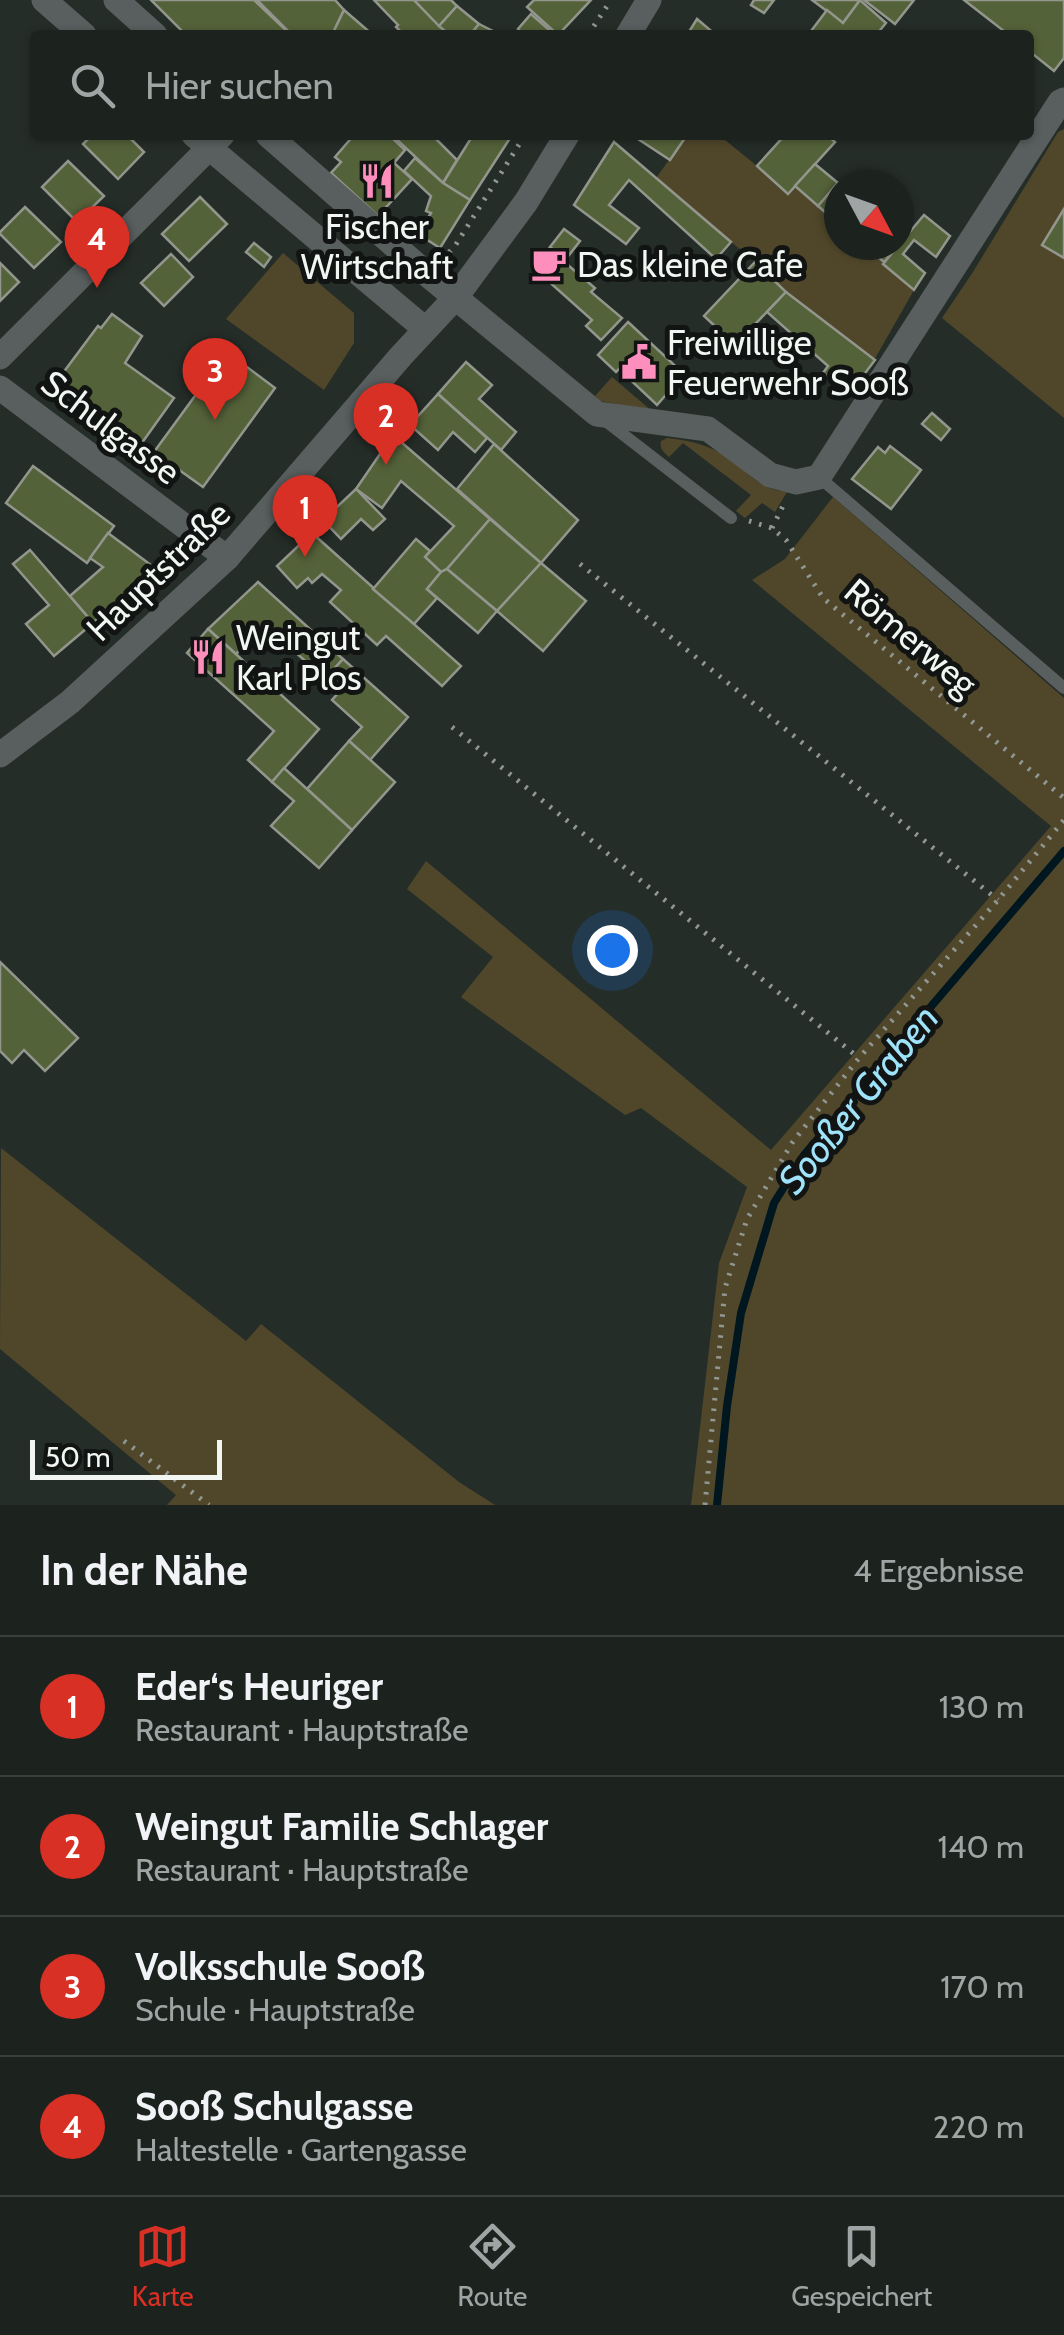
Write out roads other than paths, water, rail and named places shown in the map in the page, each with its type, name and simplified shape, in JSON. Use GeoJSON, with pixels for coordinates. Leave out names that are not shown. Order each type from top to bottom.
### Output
{"type":"FeatureCollection","features":[{"type":"Feature","properties":{"kind":"street"},"geometry":{"type":"LineString","coordinates":[[116,0],[149,30]]}},
{"type":"Feature","properties":{"kind":"street"},"geometry":{"type":"LineString","coordinates":[[631,30],[650,0]]}},
{"type":"Feature","properties":{"kind":"street"},"geometry":{"type":"LineString","coordinates":[[60,5],[80,30]]}},
{"type":"Feature","properties":{"kind":"street"},"geometry":{"type":"LineString","coordinates":[[274,140],[428,275],[597,414],[708,430],[770,475],[807,480],[1064,100]]}},
{"type":"Feature","properties":{"kind":"street"},"geometry":{"type":"LineString","coordinates":[[0,357],[208,140],[425,329]]}},
{"type":"Feature","properties":{"kind":"street","name":"Hauptstraße"},"geometry":{"type":"LineString","coordinates":[[0,756],[70,702],[228,558],[456,297],[526,202],[564,140]]}},
{"type":"Feature","properties":{"kind":"street","name":"Schulgasse"},"geometry":{"type":"LineString","coordinates":[[0,388],[228,558]]}},
{"type":"Feature","properties":{"kind":"lane"},"geometry":{"type":"LineString","coordinates":[[597,414],[731,518]]}},
{"type":"Feature","properties":{"kind":"lane"},"geometry":{"type":"LineString","coordinates":[[807,480],[1064,688]]}},
{"type":"Feature","properties":{"kind":"waterway","name":"Sooßer Graben"},"geometry":{"type":"LineString","coordinates":[[717,1505],[741,1313],[774,1203],[804,1155],[1064,851]]}},
{"type":"Feature","properties":{"kind":"place","name":"Fischer Wirtschaft"},"geometry":{"type":"Point","coordinates":[377,181]}},
{"type":"Feature","properties":{"kind":"place","name":"Das kleine Cafe"},"geometry":{"type":"Point","coordinates":[549,264]}},
{"type":"Feature","properties":{"kind":"place","name":"Sooß Schulgasse"},"geometry":{"type":"Point","coordinates":[97,288]}},
{"type":"Feature","properties":{"kind":"place","name":"Freiwillige Feuerwehr Sooß"},"geometry":{"type":"Point","coordinates":[639,362]}},
{"type":"Feature","properties":{"kind":"place","name":"Volksschule Sooß"},"geometry":{"type":"Point","coordinates":[215,420]}},
{"type":"Feature","properties":{"kind":"place","name":"Weingut Familie Schlager"},"geometry":{"type":"Point","coordinates":[386,465]}},
{"type":"Feature","properties":{"kind":"place","name":"Eder‘s Heuriger"},"geometry":{"type":"Point","coordinates":[305,557]}},
{"type":"Feature","properties":{"kind":"place","name":"Weingut Karl Plos"},"geometry":{"type":"Point","coordinates":[208,657]}}]}
